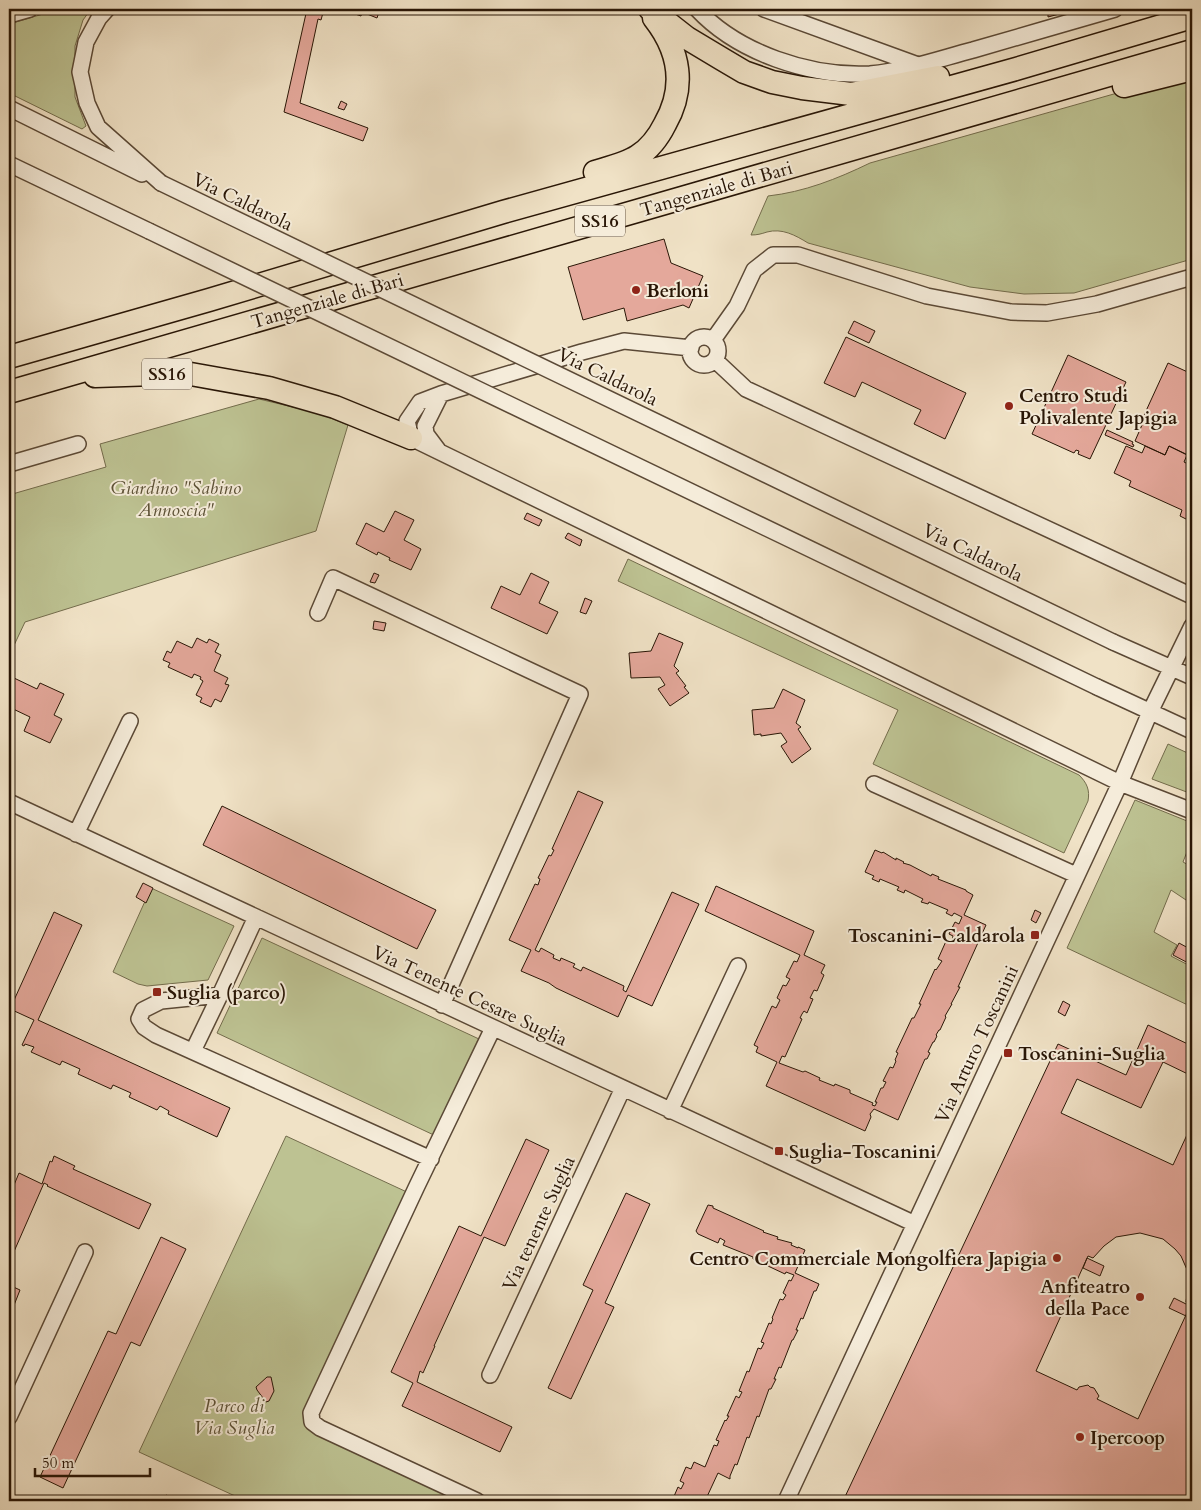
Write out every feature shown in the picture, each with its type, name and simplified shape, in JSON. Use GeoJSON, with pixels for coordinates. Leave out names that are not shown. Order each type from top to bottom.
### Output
{"type":"FeatureCollection","features":[{"type":"Feature","properties":{"kind":"highway"},"geometry":{"type":"LineString","coordinates":[[649,9],[687,38],[744,72],[772,82],[802,88],[850,94],[928,78],[1016,69]]}},
{"type":"Feature","properties":{"kind":"highway"},"geometry":{"type":"LineString","coordinates":[[504,212],[524,193],[608,168],[638,156],[659,135],[672,112],[678,93],[678,75],[674,55],[662,28],[649,9]]}},
{"type":"Feature","properties":{"kind":"highway","name":"Tangenziale di Bari"},"geometry":{"type":"LineString","coordinates":[[9,356],[209,300],[504,212],[1016,69],[1192,17]]}},
{"type":"Feature","properties":{"kind":"highway","name":"Tangenziale di Bari"},"geometry":{"type":"LineString","coordinates":[[9,392],[1192,51]]}},
{"type":"Feature","properties":{"kind":"highway"},"geometry":{"type":"LineString","coordinates":[[1024,99],[1119,87],[1192,69]]}},
{"type":"Feature","properties":{"kind":"highway","name":"SS16"},"geometry":{"type":"LineString","coordinates":[[9,352],[42,347]]}},
{"type":"Feature","properties":{"kind":"highway","name":"SS16"},"geometry":{"type":"LineString","coordinates":[[64,376],[185,374],[268,388],[335,407],[411,438]]}},
{"type":"Feature","properties":{"kind":"street"},"geometry":{"type":"LineString","coordinates":[[9,15],[30,9]]}},
{"type":"Feature","properties":{"kind":"street"},"geometry":{"type":"LineString","coordinates":[[107,9],[99,18],[86,42],[80,72],[87,103],[98,127],[161,183]]}},
{"type":"Feature","properties":{"kind":"street"},"geometry":{"type":"LineString","coordinates":[[697,9],[721,30],[740,42],[783,61],[832,72],[870,74],[919,65],[1115,9]]}},
{"type":"Feature","properties":{"kind":"street"},"geometry":{"type":"LineString","coordinates":[[764,9],[919,65]]}},
{"type":"Feature","properties":{"kind":"street","name":"Via Caldarola"},"geometry":{"type":"LineString","coordinates":[[9,108],[1113,642],[1192,677]]}},
{"type":"Feature","properties":{"kind":"street"},"geometry":{"type":"LineString","coordinates":[[9,164],[1192,731]]}},
{"type":"Feature","properties":{"kind":"street"},"geometry":{"type":"LineString","coordinates":[[713,340],[737,306],[754,270],[773,255],[798,255],[927,296],[1011,312],[1047,313],[1097,304],[1192,277]]}},
{"type":"Feature","properties":{"kind":"street"},"geometry":{"type":"LineString","coordinates":[[705,337],[713,340],[718,352],[715,360],[708,364],[699,364],[692,357],[691,348],[693,344],[700,338],[705,337]]}},
{"type":"Feature","properties":{"kind":"street"},"geometry":{"type":"LineString","coordinates":[[691,348],[624,341],[441,394],[420,402],[407,421],[411,438],[1120,783],[1192,810]]}},
{"type":"Feature","properties":{"kind":"street"},"geometry":{"type":"LineString","coordinates":[[715,360],[746,389],[1192,596]]}},
{"type":"Feature","properties":{"kind":"street"},"geometry":{"type":"LineString","coordinates":[[441,394],[426,426],[426,434],[441,453]]}},
{"type":"Feature","properties":{"kind":"street"},"geometry":{"type":"LineString","coordinates":[[9,464],[78,444]]}},
{"type":"Feature","properties":{"kind":"street"},"geometry":{"type":"LineString","coordinates":[[318,614],[333,578],[580,694],[442,1005]]}},
{"type":"Feature","properties":{"kind":"street","name":"Via Arturo Toscanini"},"geometry":{"type":"LineString","coordinates":[[786,1501],[1120,783],[1150,712],[1192,626]]}},
{"type":"Feature","properties":{"kind":"street"},"geometry":{"type":"LineString","coordinates":[[76,834],[130,721]]}},
{"type":"Feature","properties":{"kind":"street"},"geometry":{"type":"LineString","coordinates":[[874,784],[1076,875]]}},
{"type":"Feature","properties":{"kind":"street","name":"Via Tenente Cesare Suglia"},"geometry":{"type":"LineString","coordinates":[[9,802],[915,1224]]}},
{"type":"Feature","properties":{"kind":"street"},"geometry":{"type":"LineString","coordinates":[[193,1050],[256,917]]}},
{"type":"Feature","properties":{"kind":"street"},"geometry":{"type":"LineString","coordinates":[[670,1111],[738,966]]}},
{"type":"Feature","properties":{"kind":"street"},"geometry":{"type":"LineString","coordinates":[[220,995],[161,1001],[143,1010],[139,1019],[144,1027],[156,1034],[431,1159]]}},
{"type":"Feature","properties":{"kind":"street"},"geometry":{"type":"LineString","coordinates":[[477,1501],[320,1428],[312,1422],[311,1413],[493,1028]]}},
{"type":"Feature","properties":{"kind":"street","name":"Via tenente Suglia"},"geometry":{"type":"LineString","coordinates":[[490,1375],[623,1088]]}},
{"type":"Feature","properties":{"kind":"street"},"geometry":{"type":"LineString","coordinates":[[9,1417],[85,1252]]}},
{"type":"Feature","properties":{"kind":"green space"},"geometry":{"type":"Polygon","coordinates":[[[60,9],[91,9],[83,20],[75,46],[75,97],[86,126],[82,129],[9,93],[9,24],[60,9]]]}},
{"type":"Feature","properties":{"kind":"green space"},"geometry":{"type":"Polygon","coordinates":[[[1192,73],[1192,259],[1074,293],[1024,294],[970,287],[808,243],[783,232],[773,231],[751,235],[768,196],[807,188],[870,163],[1192,73]]]}},
{"type":"Feature","properties":{"kind":"green space","name":"Giardino \"Sabino Annoscia\""},"geometry":{"type":"Polygon","coordinates":[[[259,399],[318,413],[348,425],[316,531],[25,622],[9,656],[9,495],[106,467],[100,444],[259,399]]]}},
{"type":"Feature","properties":{"kind":"green space"},"geometry":{"type":"Polygon","coordinates":[[[628,559],[1079,775],[1087,787],[1089,793],[1088,801],[1064,853],[873,764],[898,710],[618,581],[628,559]]]}},
{"type":"Feature","properties":{"kind":"green space"},"geometry":{"type":"Polygon","coordinates":[[[1168,744],[1192,755],[1192,794],[1152,779],[1168,744]]]}},
{"type":"Feature","properties":{"kind":"green space"},"geometry":{"type":"Polygon","coordinates":[[[1135,800],[1192,823],[1192,839],[1183,862],[1192,867],[1192,904],[1171,890],[1154,932],[1177,945],[1171,956],[1192,967],[1192,1007],[1067,948],[1135,800]]]}},
{"type":"Feature","properties":{"kind":"green space"},"geometry":{"type":"Polygon","coordinates":[[[151,888],[234,926],[208,980],[147,986],[138,984],[113,972],[151,888]]]}},
{"type":"Feature","properties":{"kind":"green space"},"geometry":{"type":"Polygon","coordinates":[[[262,938],[479,1039],[477,1042],[482,1044],[438,1137],[217,1033],[262,938]]]}},
{"type":"Feature","properties":{"kind":"green space","name":"Parco di Via Suglia"},"geometry":{"type":"Polygon","coordinates":[[[286,1136],[409,1193],[307,1414],[468,1501],[246,1501],[139,1452],[286,1136]]]}},
{"type":"Feature","properties":{"kind":"building"},"geometry":{"type":"Polygon","coordinates":[[[307,9],[324,9],[321,20],[318,19],[300,103],[368,128],[363,141],[284,112],[307,9]]]}},
{"type":"Feature","properties":{"kind":"building"},"geometry":{"type":"Polygon","coordinates":[[[340,9],[363,9],[361,16],[340,9]]]}},
{"type":"Feature","properties":{"kind":"building"},"geometry":{"type":"Polygon","coordinates":[[[363,9],[380,9],[377,18],[362,12],[363,9]]]}},
{"type":"Feature","properties":{"kind":"building"},"geometry":{"type":"Polygon","coordinates":[[[1048,9],[1078,9],[1048,17],[1048,9]]]}},
{"type":"Feature","properties":{"kind":"building"},"geometry":{"type":"Polygon","coordinates":[[[341,101],[347,104],[344,110],[338,108],[341,101]]]}},
{"type":"Feature","properties":{"kind":"building","name":"Berloni"},"geometry":{"type":"Polygon","coordinates":[[[664,239],[671,263],[703,276],[689,308],[683,305],[627,321],[624,308],[583,320],[568,267],[664,239]]]}},
{"type":"Feature","properties":{"kind":"building"},"geometry":{"type":"Polygon","coordinates":[[[854,321],[875,331],[869,343],[848,333],[854,321]]]}},
{"type":"Feature","properties":{"kind":"building"},"geometry":{"type":"Polygon","coordinates":[[[846,337],[966,393],[945,439],[914,424],[921,410],[862,382],[855,397],[824,383],[846,337]]]}},
{"type":"Feature","properties":{"kind":"building"},"geometry":{"type":"Polygon","coordinates":[[[1068,355],[1126,382],[1090,459],[1078,454],[1079,451],[1076,450],[1074,453],[1032,434],[1068,355]]]}},
{"type":"Feature","properties":{"kind":"building"},"geometry":{"type":"Polygon","coordinates":[[[1168,363],[1192,374],[1192,450],[1190,456],[1169,446],[1165,455],[1135,441],[1142,425],[1140,424],[1168,363]]]}},
{"type":"Feature","properties":{"kind":"building"},"geometry":{"type":"Polygon","coordinates":[[[1107,430],[1133,442],[1133,447],[1105,435],[1107,430]]]}},
{"type":"Feature","properties":{"kind":"building"},"geometry":{"type":"Polygon","coordinates":[[[1126,446],[1142,453],[1145,446],[1165,455],[1169,446],[1187,455],[1184,462],[1192,466],[1192,522],[1180,516],[1182,510],[1129,486],[1131,481],[1114,473],[1126,446]]]}},
{"type":"Feature","properties":{"kind":"building"},"geometry":{"type":"Polygon","coordinates":[[[395,511],[414,520],[404,540],[421,549],[411,570],[389,560],[390,558],[378,552],[377,555],[356,544],[366,523],[384,532],[395,511]]]}},
{"type":"Feature","properties":{"kind":"building"},"geometry":{"type":"Polygon","coordinates":[[[527,513],[542,520],[539,526],[524,519],[527,513]]]}},
{"type":"Feature","properties":{"kind":"building"},"geometry":{"type":"Polygon","coordinates":[[[568,533],[582,540],[580,546],[565,538],[568,533]]]}},
{"type":"Feature","properties":{"kind":"building"},"geometry":{"type":"Polygon","coordinates":[[[374,573],[379,575],[375,583],[370,582],[374,573]]]}},
{"type":"Feature","properties":{"kind":"building"},"geometry":{"type":"Polygon","coordinates":[[[531,573],[549,582],[539,603],[558,612],[547,634],[491,608],[501,586],[520,595],[531,573]]]}},
{"type":"Feature","properties":{"kind":"building"},"geometry":{"type":"Polygon","coordinates":[[[585,598],[592,601],[586,614],[580,612],[585,598]]]}},
{"type":"Feature","properties":{"kind":"building"},"geometry":{"type":"Polygon","coordinates":[[[374,621],[386,623],[384,631],[373,629],[374,621]]]}},
{"type":"Feature","properties":{"kind":"building"},"geometry":{"type":"Polygon","coordinates":[[[659,633],[683,643],[674,666],[679,671],[676,673],[689,693],[670,706],[658,689],[665,685],[660,677],[631,678],[629,653],[651,651],[659,633]]]}},
{"type":"Feature","properties":{"kind":"building"},"geometry":{"type":"Polygon","coordinates":[[[197,638],[207,643],[209,639],[219,644],[215,652],[221,655],[214,671],[228,678],[225,684],[229,685],[221,702],[215,699],[211,707],[200,702],[202,698],[196,695],[203,681],[200,679],[201,677],[194,674],[192,678],[168,667],[170,663],[163,660],[167,651],[171,653],[177,641],[192,648],[197,638]]]}},
{"type":"Feature","properties":{"kind":"building"},"geometry":{"type":"Polygon","coordinates":[[[14,678],[37,689],[40,683],[64,694],[54,715],[62,719],[50,743],[24,731],[30,717],[9,707],[9,690],[14,678]]]}},
{"type":"Feature","properties":{"kind":"building"},"geometry":{"type":"Polygon","coordinates":[[[783,689],[805,700],[796,723],[801,727],[798,729],[811,749],[792,763],[781,746],[787,742],[781,733],[761,736],[761,734],[754,735],[752,710],[774,708],[783,689]]]}},
{"type":"Feature","properties":{"kind":"building"},"geometry":{"type":"Polygon","coordinates":[[[578,791],[603,802],[535,950],[539,952],[541,948],[554,955],[553,958],[560,961],[561,958],[575,964],[573,967],[581,971],[583,967],[624,986],[623,990],[626,992],[672,892],[699,904],[652,1006],[628,995],[618,1017],[521,971],[531,950],[509,940],[535,884],[538,885],[540,879],[538,878],[549,855],[551,856],[554,850],[552,849],[578,791]]]}},
{"type":"Feature","properties":{"kind":"building"},"geometry":{"type":"Polygon","coordinates":[[[222,806],[436,910],[417,949],[203,845],[222,806]]]}},
{"type":"Feature","properties":{"kind":"building"},"geometry":{"type":"Polygon","coordinates":[[[875,850],[966,890],[973,895],[964,915],[986,925],[958,987],[960,987],[928,1052],[930,1053],[927,1059],[925,1059],[898,1120],[874,1109],[870,1114],[871,1117],[865,1131],[766,1086],[777,1062],[756,1052],[758,1047],[754,1045],[772,1006],[776,1008],[780,1000],[777,998],[783,985],[786,986],[790,979],[786,977],[794,961],[797,962],[800,955],[705,911],[716,886],[814,931],[804,955],[825,965],[821,973],[824,975],[817,991],[814,990],[810,998],[813,999],[807,1013],[804,1011],[800,1018],[802,1019],[785,1057],[782,1056],[779,1063],[803,1072],[805,1071],[820,1078],[819,1080],[834,1086],[835,1084],[850,1090],[850,1093],[873,1103],[872,1105],[875,1106],[881,1088],[883,1088],[886,1082],[883,1081],[890,1067],[893,1068],[896,1061],[898,1053],[896,1052],[912,1018],[914,1018],[921,1004],[919,1004],[935,969],[942,961],[938,959],[947,939],[952,941],[953,936],[949,934],[955,922],[959,924],[962,917],[954,913],[952,916],[946,913],[948,910],[929,902],[928,904],[921,902],[923,899],[905,890],[904,893],[897,890],[899,887],[880,879],[879,882],[872,879],[874,876],[865,872],[875,850]]]}},
{"type":"Feature","properties":{"kind":"building"},"geometry":{"type":"Polygon","coordinates":[[[143,883],[153,888],[146,903],[136,897],[143,883]]]}},
{"type":"Feature","properties":{"kind":"building"},"geometry":{"type":"Polygon","coordinates":[[[1035,910],[1041,913],[1036,923],[1031,920],[1035,910]]]}},
{"type":"Feature","properties":{"kind":"building"},"geometry":{"type":"Polygon","coordinates":[[[54,912],[82,925],[38,1020],[230,1108],[217,1137],[168,1114],[169,1111],[160,1106],[157,1110],[129,1097],[131,1093],[113,1085],[111,1089],[78,1074],[80,1069],[62,1061],[60,1065],[31,1052],[34,1047],[22,1045],[34,1020],[10,1009],[54,912]]]}},
{"type":"Feature","properties":{"kind":"building"},"geometry":{"type":"Polygon","coordinates":[[[1179,943],[1190,949],[1192,945],[1192,965],[1173,955],[1179,943]]]}},
{"type":"Feature","properties":{"kind":"building"},"geometry":{"type":"Polygon","coordinates":[[[1063,1001],[1070,1005],[1065,1016],[1058,1012],[1063,1001]]]}},
{"type":"Feature","properties":{"kind":"building","name":"Centro Commerciale Mongolfiera Japigia"},"geometry":{"type":"Polygon","coordinates":[[[1148,1025],[1192,1046],[1192,1501],[843,1501],[1058,1044],[1126,1075],[1148,1025]],[[1140,1233],[1116,1237],[1093,1258],[1088,1256],[1036,1371],[1077,1390],[1079,1387],[1088,1385],[1094,1388],[1099,1396],[1097,1399],[1138,1419],[1191,1304],[1186,1302],[1189,1280],[1188,1272],[1181,1256],[1163,1239],[1140,1233]]]}},
{"type":"Feature","properties":{"kind":"building"},"geometry":{"type":"Polygon","coordinates":[[[1163,1062],[1192,1076],[1192,1124],[1173,1165],[1061,1113],[1077,1079],[1141,1108],[1163,1062]]]}},
{"type":"Feature","properties":{"kind":"building"},"geometry":{"type":"Polygon","coordinates":[[[526,1139],[549,1150],[505,1246],[484,1237],[423,1373],[420,1371],[417,1382],[512,1427],[500,1452],[402,1406],[413,1383],[391,1372],[459,1226],[481,1236],[526,1139]]]}},
{"type":"Feature","properties":{"kind":"building"},"geometry":{"type":"Polygon","coordinates":[[[54,1156],[75,1166],[73,1169],[151,1204],[139,1229],[44,1183],[9,1263],[9,1197],[19,1173],[42,1184],[50,1161],[52,1162],[54,1156]]]}},
{"type":"Feature","properties":{"kind":"building"},"geometry":{"type":"Polygon","coordinates":[[[626,1193],[650,1204],[605,1303],[614,1307],[571,1399],[548,1388],[593,1290],[583,1285],[626,1193]]]}},
{"type":"Feature","properties":{"kind":"building"},"geometry":{"type":"Polygon","coordinates":[[[708,1205],[763,1232],[778,1237],[777,1239],[792,1243],[791,1245],[805,1250],[795,1273],[819,1284],[816,1291],[814,1291],[803,1319],[801,1318],[796,1330],[798,1330],[781,1368],[779,1367],[774,1379],[776,1379],[771,1389],[769,1389],[749,1438],[747,1437],[730,1479],[718,1473],[705,1501],[672,1501],[678,1487],[681,1489],[684,1483],[680,1481],[686,1467],[691,1469],[694,1462],[705,1467],[714,1445],[717,1446],[719,1441],[716,1440],[725,1420],[729,1416],[727,1416],[736,1396],[739,1398],[742,1392],[739,1391],[747,1371],[749,1372],[758,1348],[761,1349],[764,1343],[761,1342],[769,1323],[771,1324],[780,1299],[783,1300],[786,1295],[783,1293],[789,1280],[791,1281],[794,1275],[786,1272],[785,1274],[753,1259],[753,1257],[723,1245],[725,1241],[720,1238],[718,1243],[698,1234],[696,1231],[708,1205]]]}},
{"type":"Feature","properties":{"kind":"building"},"geometry":{"type":"Polygon","coordinates":[[[161,1237],[186,1249],[140,1346],[131,1342],[63,1488],[40,1477],[108,1331],[116,1334],[161,1237]]]}},
{"type":"Feature","properties":{"kind":"building"},"geometry":{"type":"Polygon","coordinates":[[[1087,1258],[1104,1266],[1100,1276],[1083,1268],[1087,1258]]]}},
{"type":"Feature","properties":{"kind":"building"},"geometry":{"type":"Polygon","coordinates":[[[9,1285],[20,1290],[9,1318],[9,1285]]]}},
{"type":"Feature","properties":{"kind":"building"},"geometry":{"type":"Polygon","coordinates":[[[1174,1298],[1190,1306],[1186,1316],[1169,1308],[1174,1298]]]}},
{"type":"Feature","properties":{"kind":"building"},"geometry":{"type":"Polygon","coordinates":[[[267,1377],[271,1377],[274,1391],[269,1401],[266,1402],[256,1387],[267,1377]]]}},
{"type":"Feature","properties":{"kind":"building"},"geometry":{"type":"Polygon","coordinates":[[[166,1495],[175,1499],[177,1496],[188,1501],[163,1501],[166,1495]]]}},
{"type":"Feature","properties":{"kind":"place","name":"Berloni"},"geometry":{"type":"Point","coordinates":[636,290]}},
{"type":"Feature","properties":{"kind":"place","name":"Centro Studi Polivalente Japigia"},"geometry":{"type":"Point","coordinates":[1009,406]}},
{"type":"Feature","properties":{"kind":"place","name":"Toscanini-Caldarola"},"geometry":{"type":"Point","coordinates":[1035,935]}},
{"type":"Feature","properties":{"kind":"place","name":"Suglia (parco)"},"geometry":{"type":"Point","coordinates":[157,992]}},
{"type":"Feature","properties":{"kind":"place","name":"Toscanini-Suglia"},"geometry":{"type":"Point","coordinates":[1008,1053]}},
{"type":"Feature","properties":{"kind":"place","name":"Suglia-Toscanini"},"geometry":{"type":"Point","coordinates":[779,1151]}},
{"type":"Feature","properties":{"kind":"place","name":"Centro Commerciale Mongolfiera Japigia"},"geometry":{"type":"Point","coordinates":[1057,1258]}},
{"type":"Feature","properties":{"kind":"place","name":"Anfiteatro della Pace"},"geometry":{"type":"Point","coordinates":[1140,1297]}},
{"type":"Feature","properties":{"kind":"place","name":"Ipercoop"},"geometry":{"type":"Point","coordinates":[1080,1437]}}]}
